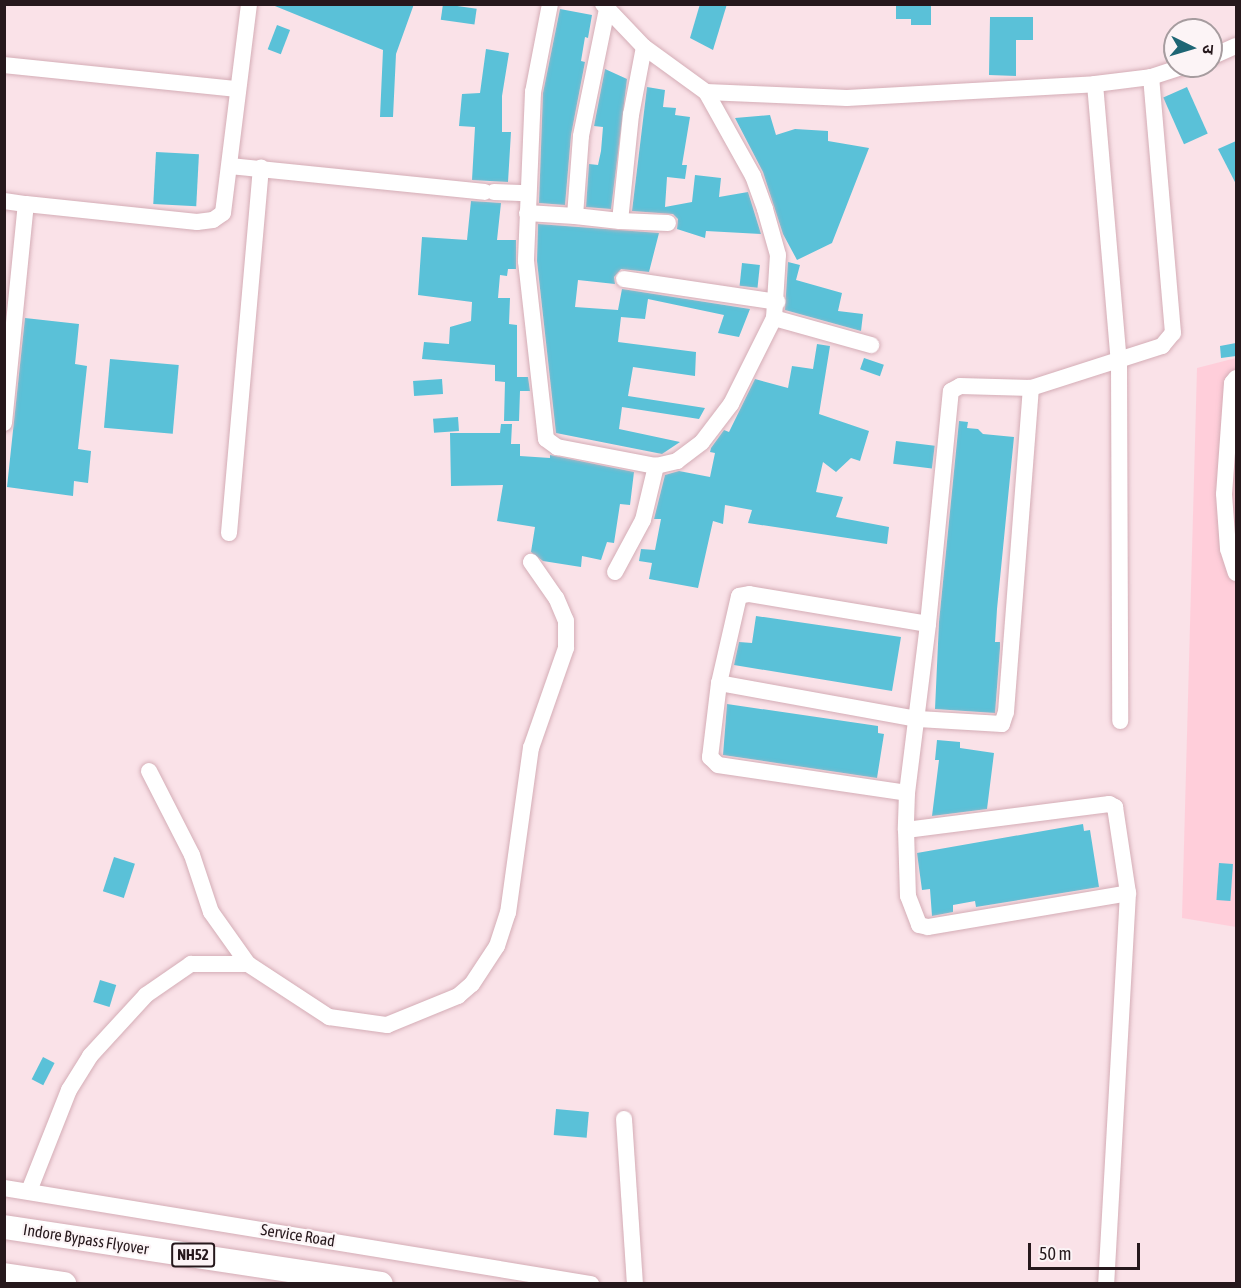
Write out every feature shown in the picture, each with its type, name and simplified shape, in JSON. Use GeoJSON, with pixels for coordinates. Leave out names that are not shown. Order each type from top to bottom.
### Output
{"type":"FeatureCollection","features":[{"type":"Feature","properties":{"kind":"highway","name":"Indore Bypass Flyover"},"geometry":{"type":"LineString","coordinates":[[4,1227],[381,1284]]}},
{"type":"Feature","properties":{"kind":"highway"},"geometry":{"type":"LineString","coordinates":[[4,1275],[64,1284]]}},
{"type":"Feature","properties":{"kind":"street"},"geometry":{"type":"LineString","coordinates":[[4,201],[197,222],[213,219],[223,213],[231,166],[237,89],[249,4]]}},
{"type":"Feature","properties":{"kind":"street"},"geometry":{"type":"LineString","coordinates":[[550,4],[533,92],[527,193],[526,261],[546,439],[556,447],[656,466],[676,461],[702,442],[732,404],[775,310],[778,255],[753,176],[706,92],[644,47],[605,7]]}},
{"type":"Feature","properties":{"kind":"street"},"geometry":{"type":"LineString","coordinates":[[575,216],[581,136],[605,7]]}},
{"type":"Feature","properties":{"kind":"street"},"geometry":{"type":"LineString","coordinates":[[620,221],[631,115],[644,47]]}},
{"type":"Feature","properties":{"kind":"street"},"geometry":{"type":"LineString","coordinates":[[4,65],[237,89]]}},
{"type":"Feature","properties":{"kind":"street"},"geometry":{"type":"LineString","coordinates":[[706,92],[847,98],[1095,84],[1151,77],[1163,73]]}},
{"type":"Feature","properties":{"kind":"street"},"geometry":{"type":"LineString","coordinates":[[1128,893],[928,927],[919,925],[908,896],[907,793],[918,719],[951,390],[960,386],[1031,388],[1119,362],[1162,346],[1173,333],[1151,77]]}},
{"type":"Feature","properties":{"kind":"street"},"geometry":{"type":"LineString","coordinates":[[1095,84],[1119,362],[1120,721]]}},
{"type":"Feature","properties":{"kind":"street"},"geometry":{"type":"LineString","coordinates":[[231,166],[261,167],[490,192],[527,193]]}},
{"type":"Feature","properties":{"kind":"street"},"geometry":{"type":"LineString","coordinates":[[229,533],[261,167]]}},
{"type":"Feature","properties":{"kind":"street"},"geometry":{"type":"LineString","coordinates":[[4,423],[10,300],[26,204]]}},
{"type":"Feature","properties":{"kind":"street"},"geometry":{"type":"LineString","coordinates":[[527,213],[668,223]]}},
{"type":"Feature","properties":{"kind":"street"},"geometry":{"type":"LineString","coordinates":[[624,279],[775,310],[871,345]]}},
{"type":"Feature","properties":{"kind":"street"},"geometry":{"type":"LineString","coordinates":[[1236,378],[1232,383],[1224,494],[1228,549],[1236,573]]}},
{"type":"Feature","properties":{"kind":"street"},"geometry":{"type":"LineString","coordinates":[[719,683],[918,719],[994,726],[1005,718],[1031,388]]}},
{"type":"Feature","properties":{"kind":"street"},"geometry":{"type":"LineString","coordinates":[[615,572],[643,520],[656,466]]}},
{"type":"Feature","properties":{"kind":"street"},"geometry":{"type":"LineString","coordinates":[[149,771],[192,855],[211,912],[248,964],[329,1017],[387,1025],[458,996],[472,984],[497,946],[508,913],[531,748],[566,648],[566,621],[556,598],[531,562]]}},
{"type":"Feature","properties":{"kind":"street"},"geometry":{"type":"LineString","coordinates":[[907,793],[714,764],[710,757],[719,683],[736,600],[744,594],[928,624]]}},
{"type":"Feature","properties":{"kind":"street"},"geometry":{"type":"LineString","coordinates":[[906,830],[1109,804],[1117,810],[1128,893],[1106,1284]]}},
{"type":"Feature","properties":{"kind":"street"},"geometry":{"type":"LineString","coordinates":[[29,1191],[69,1090],[90,1056],[146,995],[191,964],[248,964]]}},
{"type":"Feature","properties":{"kind":"street"},"geometry":{"type":"LineString","coordinates":[[624,1119],[635,1284]]}},
{"type":"Feature","properties":{"kind":"street","name":"Service Road"},"geometry":{"type":"LineString","coordinates":[[4,1188],[591,1284]]}},
{"type":"Feature","properties":{"kind":"shaded area"},"geometry":{"type":"Polygon","coordinates":[[[1236,358],[1236,927],[1182,918],[1197,368],[1236,358]]]}},
{"type":"Feature","properties":{"kind":"building"},"geometry":{"type":"Polygon","coordinates":[[[270,4],[414,4],[396,54],[393,117],[380,117],[383,50],[270,4]]]}},
{"type":"Feature","properties":{"kind":"building"},"geometry":{"type":"Polygon","coordinates":[[[443,4],[477,9],[474,25],[441,20],[443,4]]]}},
{"type":"Feature","properties":{"kind":"building"},"geometry":{"type":"Polygon","coordinates":[[[700,4],[727,4],[713,50],[690,38],[700,4]]]}},
{"type":"Feature","properties":{"kind":"building"},"geometry":{"type":"Polygon","coordinates":[[[896,4],[931,4],[931,25],[911,25],[911,19],[896,19],[896,4]]]}},
{"type":"Feature","properties":{"kind":"building"},"geometry":{"type":"Polygon","coordinates":[[[560,9],[592,15],[581,61],[585,62],[571,135],[565,205],[539,203],[543,93],[560,9]]]}},
{"type":"Feature","properties":{"kind":"building"},"geometry":{"type":"Polygon","coordinates":[[[990,17],[1033,17],[1033,40],[1016,40],[1016,76],[989,75],[990,17]]]}},
{"type":"Feature","properties":{"kind":"building"},"geometry":{"type":"Polygon","coordinates":[[[277,25],[290,30],[281,54],[268,49],[277,25]]]}},
{"type":"Feature","properties":{"kind":"building"},"geometry":{"type":"Polygon","coordinates":[[[486,49],[509,53],[502,96],[502,132],[511,132],[508,182],[472,180],[475,127],[459,126],[462,94],[480,93],[486,49]]]}},
{"type":"Feature","properties":{"kind":"building"},"geometry":{"type":"Polygon","coordinates":[[[605,69],[627,79],[611,209],[586,207],[589,164],[598,165],[601,151],[603,127],[594,126],[605,69]]]}},
{"type":"Feature","properties":{"kind":"building"},"geometry":{"type":"Polygon","coordinates":[[[647,87],[665,90],[663,107],[676,108],[675,115],[690,117],[682,165],[687,165],[685,179],[667,177],[665,207],[692,202],[695,175],[721,178],[719,197],[748,192],[761,234],[706,231],[705,238],[677,229],[678,219],[673,214],[632,211],[647,87]]]}},
{"type":"Feature","properties":{"kind":"building"},"geometry":{"type":"Polygon","coordinates":[[[1187,87],[1208,134],[1184,144],[1163,98],[1187,87]]]}},
{"type":"Feature","properties":{"kind":"building"},"geometry":{"type":"Polygon","coordinates":[[[770,115],[776,135],[795,129],[828,131],[828,141],[869,148],[832,243],[797,260],[783,234],[763,172],[735,118],[770,115]]]}},
{"type":"Feature","properties":{"kind":"building"},"geometry":{"type":"Polygon","coordinates":[[[1236,141],[1236,184],[1218,149],[1236,141]]]}},
{"type":"Feature","properties":{"kind":"building"},"geometry":{"type":"Polygon","coordinates":[[[156,152],[199,154],[196,206],[153,204],[156,152]]]}},
{"type":"Feature","properties":{"kind":"building"},"geometry":{"type":"Polygon","coordinates":[[[471,201],[501,203],[497,240],[516,240],[516,269],[508,269],[507,276],[500,275],[498,298],[510,298],[509,324],[517,325],[517,377],[528,377],[530,391],[520,391],[519,421],[504,421],[505,382],[495,381],[495,365],[422,359],[424,342],[449,344],[450,327],[471,321],[472,302],[418,295],[422,237],[467,240],[471,201]]]}},
{"type":"Feature","properties":{"kind":"building"},"geometry":{"type":"Polygon","coordinates":[[[538,224],[659,233],[649,272],[621,269],[614,277],[615,284],[578,280],[575,307],[618,310],[622,289],[750,309],[739,337],[718,333],[724,315],[648,299],[645,319],[621,317],[618,342],[696,352],[695,376],[633,367],[628,396],[705,408],[699,419],[622,407],[619,429],[680,442],[662,454],[556,433],[537,261],[538,224]]]}},
{"type":"Feature","properties":{"kind":"building"},"geometry":{"type":"Polygon","coordinates":[[[788,262],[800,265],[796,280],[842,293],[838,311],[863,314],[861,331],[785,310],[788,262]]]}},
{"type":"Feature","properties":{"kind":"building"},"geometry":{"type":"Polygon","coordinates":[[[742,263],[760,265],[757,288],[740,286],[742,263]]]}},
{"type":"Feature","properties":{"kind":"building"},"geometry":{"type":"Polygon","coordinates":[[[25,318],[79,324],[75,364],[87,366],[78,449],[91,451],[88,483],[74,481],[73,496],[7,487],[25,318]]]}},
{"type":"Feature","properties":{"kind":"building"},"geometry":{"type":"Polygon","coordinates":[[[1236,343],[1236,356],[1221,358],[1220,346],[1236,343]]]}},
{"type":"Feature","properties":{"kind":"building"},"geometry":{"type":"Polygon","coordinates":[[[817,344],[830,346],[819,414],[869,431],[860,461],[851,458],[836,472],[823,462],[816,492],[843,497],[836,517],[889,527],[887,544],[748,523],[752,510],[725,505],[723,524],[713,521],[698,588],[649,579],[652,563],[639,561],[641,549],[655,550],[661,519],[654,519],[665,475],[679,471],[710,477],[715,453],[710,452],[711,448],[724,430],[729,432],[755,379],[788,388],[792,366],[813,369],[817,344]]]}},
{"type":"Feature","properties":{"kind":"building"},"geometry":{"type":"Polygon","coordinates":[[[864,358],[884,365],[880,376],[860,369],[864,358]]]}},
{"type":"Feature","properties":{"kind":"building"},"geometry":{"type":"Polygon","coordinates":[[[110,359],[179,365],[173,434],[104,428],[110,359]]]}},
{"type":"Feature","properties":{"kind":"building"},"geometry":{"type":"Polygon","coordinates":[[[442,379],[443,394],[414,396],[413,381],[442,379]]]}},
{"type":"Feature","properties":{"kind":"building"},"geometry":{"type":"Polygon","coordinates":[[[458,417],[459,431],[434,433],[433,419],[458,417]]]}},
{"type":"Feature","properties":{"kind":"building"},"geometry":{"type":"Polygon","coordinates":[[[959,421],[968,422],[967,428],[978,429],[983,434],[1014,437],[997,609],[995,642],[1000,642],[1000,648],[995,713],[935,709],[939,622],[959,421]]]}},
{"type":"Feature","properties":{"kind":"building"},"geometry":{"type":"Polygon","coordinates":[[[501,424],[512,424],[511,444],[520,444],[520,456],[550,458],[550,455],[634,472],[630,505],[620,504],[614,543],[607,542],[601,560],[582,556],[581,567],[543,561],[531,552],[535,527],[497,521],[503,485],[451,486],[450,433],[500,433],[501,424]]]}},
{"type":"Feature","properties":{"kind":"building"},"geometry":{"type":"Polygon","coordinates":[[[896,441],[935,446],[932,469],[893,464],[896,441]]]}},
{"type":"Feature","properties":{"kind":"building"},"geometry":{"type":"Polygon","coordinates":[[[756,616],[901,637],[892,691],[734,665],[739,642],[752,643],[756,616]]]}},
{"type":"Feature","properties":{"kind":"building"},"geometry":{"type":"Polygon","coordinates":[[[727,704],[878,726],[878,733],[884,734],[877,778],[723,755],[727,704]]]}},
{"type":"Feature","properties":{"kind":"building"},"geometry":{"type":"Polygon","coordinates":[[[937,740],[960,742],[960,748],[994,753],[987,809],[932,816],[939,760],[935,760],[937,740]]]}},
{"type":"Feature","properties":{"kind":"building"},"geometry":{"type":"Polygon","coordinates":[[[1083,824],[1084,831],[1090,830],[1099,887],[976,907],[975,901],[953,905],[953,912],[932,916],[930,889],[922,890],[917,853],[1083,824]]]}},
{"type":"Feature","properties":{"kind":"building"},"geometry":{"type":"Polygon","coordinates":[[[114,857],[135,864],[124,898],[103,891],[114,857]]]}},
{"type":"Feature","properties":{"kind":"building"},"geometry":{"type":"Polygon","coordinates":[[[1219,863],[1233,864],[1230,901],[1216,900],[1219,863]]]}},
{"type":"Feature","properties":{"kind":"building"},"geometry":{"type":"Polygon","coordinates":[[[100,980],[116,985],[110,1007],[93,1002],[100,980]]]}},
{"type":"Feature","properties":{"kind":"building"},"geometry":{"type":"Polygon","coordinates":[[[43,1057],[55,1063],[43,1085],[32,1079],[43,1057]]]}},
{"type":"Feature","properties":{"kind":"building"},"geometry":{"type":"Polygon","coordinates":[[[556,1109],[589,1112],[587,1138],[554,1135],[556,1109]]]}}]}
